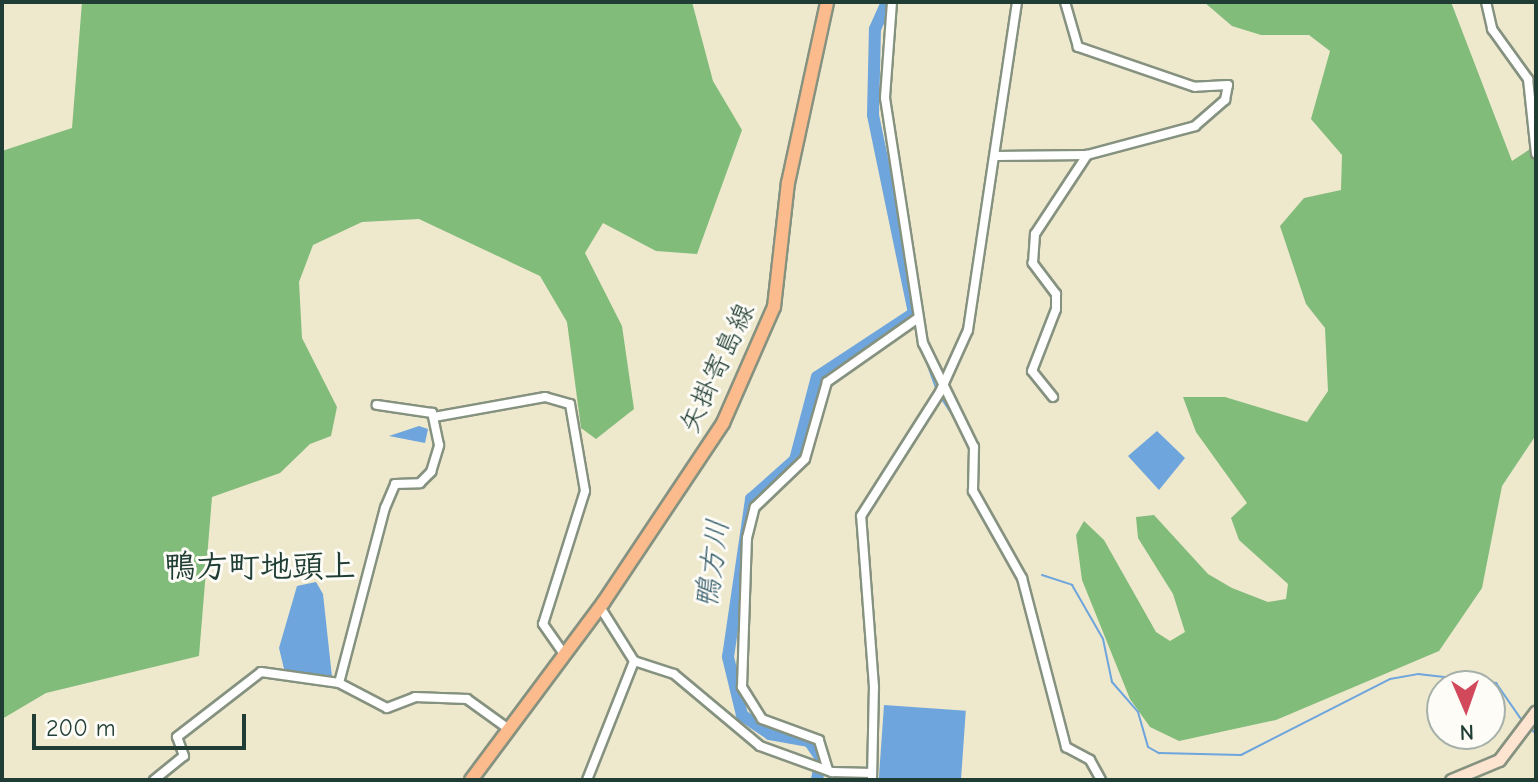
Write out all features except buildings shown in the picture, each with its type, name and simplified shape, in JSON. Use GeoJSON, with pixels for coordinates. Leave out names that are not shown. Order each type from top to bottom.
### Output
{"type":"FeatureCollection","features":[{"type":"Feature","properties":{"kind":"main road","name":"矢掛寄島線"},"geometry":{"type":"LineString","coordinates":[[471,780],[600,607],[723,423],[768,323],[827,2]]}},
{"type":"Feature","properties":{"kind":"main road"},"geometry":{"type":"LineString","coordinates":[[1451,780],[1499,760],[1528,727],[1536,711]]}},
{"type":"Feature","properties":{"kind":"street"},"geometry":{"type":"LineString","coordinates":[[892,2],[885,98],[915,319],[939,393],[974,447],[973,491],[1022,578],[1066,747],[1090,760],[1101,780]]}},
{"type":"Feature","properties":{"kind":"street"},"geometry":{"type":"LineString","coordinates":[[600,607],[634,661],[674,674],[760,746],[825,770],[872,776],[874,678],[861,516],[939,393],[971,318],[1017,2]]}},
{"type":"Feature","properties":{"kind":"street"},"geometry":{"type":"LineString","coordinates":[[995,156],[1087,155],[1202,123],[1225,100],[1228,85],[1195,87],[1084,51],[1073,40],[1065,2]]}},
{"type":"Feature","properties":{"kind":"street"},"geometry":{"type":"LineString","coordinates":[[1486,2],[1492,29],[1528,79],[1536,154]]}},
{"type":"Feature","properties":{"kind":"street"},"geometry":{"type":"LineString","coordinates":[[1053,397],[1032,371],[1056,309],[1056,294],[1033,263],[1035,234],[1087,155]]}},
{"type":"Feature","properties":{"kind":"street"},"geometry":{"type":"LineString","coordinates":[[825,770],[819,740],[762,719],[742,687],[747,538],[755,507],[805,459],[827,382],[915,319]]}},
{"type":"Feature","properties":{"kind":"street"},"geometry":{"type":"LineString","coordinates":[[377,405],[434,417],[545,397],[570,404],[585,491],[543,624],[565,655]]}},
{"type":"Feature","properties":{"kind":"street"},"geometry":{"type":"LineString","coordinates":[[339,683],[385,508],[395,484],[420,483],[431,472],[439,445],[434,417]]}},
{"type":"Feature","properties":{"kind":"street"},"geometry":{"type":"LineString","coordinates":[[587,780],[634,661]]}},
{"type":"Feature","properties":{"kind":"street"},"geometry":{"type":"LineString","coordinates":[[154,780],[184,756],[177,737],[261,672],[339,683],[387,708],[415,697],[467,699],[510,730]]}},
{"type":"Feature","properties":{"kind":"green space"},"geometry":{"type":"Polygon","coordinates":[[[82,2],[692,2],[713,81],[742,130],[697,254],[656,251],[603,223],[585,253],[622,326],[634,409],[596,439],[581,428],[567,322],[540,276],[419,219],[362,222],[313,245],[299,282],[302,338],[337,407],[331,436],[310,444],[280,473],[212,497],[199,656],[46,693],[2,719],[2,151],[72,128],[82,2]]]}},
{"type":"Feature","properties":{"kind":"green space"},"geometry":{"type":"Polygon","coordinates":[[[1204,2],[1451,2],[1512,161],[1536,145],[1536,435],[1502,486],[1482,588],[1439,651],[1276,720],[1179,741],[1150,727],[1130,699],[1082,580],[1076,535],[1084,521],[1104,540],[1156,632],[1170,641],[1185,632],[1173,594],[1138,538],[1136,517],[1154,515],[1208,574],[1232,588],[1268,602],[1286,599],[1288,584],[1239,540],[1231,518],[1247,503],[1196,432],[1183,397],[1225,397],[1307,422],[1328,391],[1325,328],[1306,304],[1280,226],[1304,198],[1341,190],[1342,155],[1311,119],[1330,51],[1309,35],[1261,35],[1232,26],[1204,2]]]}},
{"type":"Feature","properties":{"kind":"water"},"geometry":{"type":"Polygon","coordinates":[[[419,426],[428,429],[425,443],[389,436],[419,426]]]}},
{"type":"Feature","properties":{"kind":"water"},"geometry":{"type":"Polygon","coordinates":[[[1157,431],[1185,458],[1159,490],[1128,456],[1157,431]]]}},
{"type":"Feature","properties":{"kind":"water"},"geometry":{"type":"Polygon","coordinates":[[[316,582],[323,594],[332,677],[285,673],[279,648],[297,586],[316,582]]]}},
{"type":"Feature","properties":{"kind":"water"},"geometry":{"type":"Polygon","coordinates":[[[884,705],[966,711],[961,780],[879,780],[884,705]]]}},
{"type":"Feature","properties":{"kind":"waterway","name":"鴨方川"},"geometry":{"type":"LineString","coordinates":[[817,780],[821,758],[809,741],[770,734],[742,715],[728,657],[751,499],[795,460],[817,377],[914,313],[873,115],[875,29],[887,2]]}},
{"type":"Feature","properties":{"kind":"waterway"},"geometry":{"type":"LineString","coordinates":[[924,355],[937,390]]}},
{"type":"Feature","properties":{"kind":"waterway"},"geometry":{"type":"LineString","coordinates":[[940,396],[960,427]]}},
{"type":"Feature","properties":{"kind":"waterway"},"geometry":{"type":"LineString","coordinates":[[969,474],[970,491]]}},
{"type":"Feature","properties":{"kind":"waterway"},"geometry":{"type":"LineString","coordinates":[[1042,575],[1072,585],[1103,639],[1112,682],[1138,712],[1148,747],[1159,753],[1241,755],[1390,679],[1418,674],[1496,683],[1523,722]]}},
{"type":"Feature","properties":{"kind":"waterway"},"geometry":{"type":"LineString","coordinates":[[1528,726],[1536,734]]}},
{"type":"Feature","properties":{"kind":"district","name":"鴨方町地頭上"},"geometry":{"type":"Point","coordinates":[260,567]}}]}
